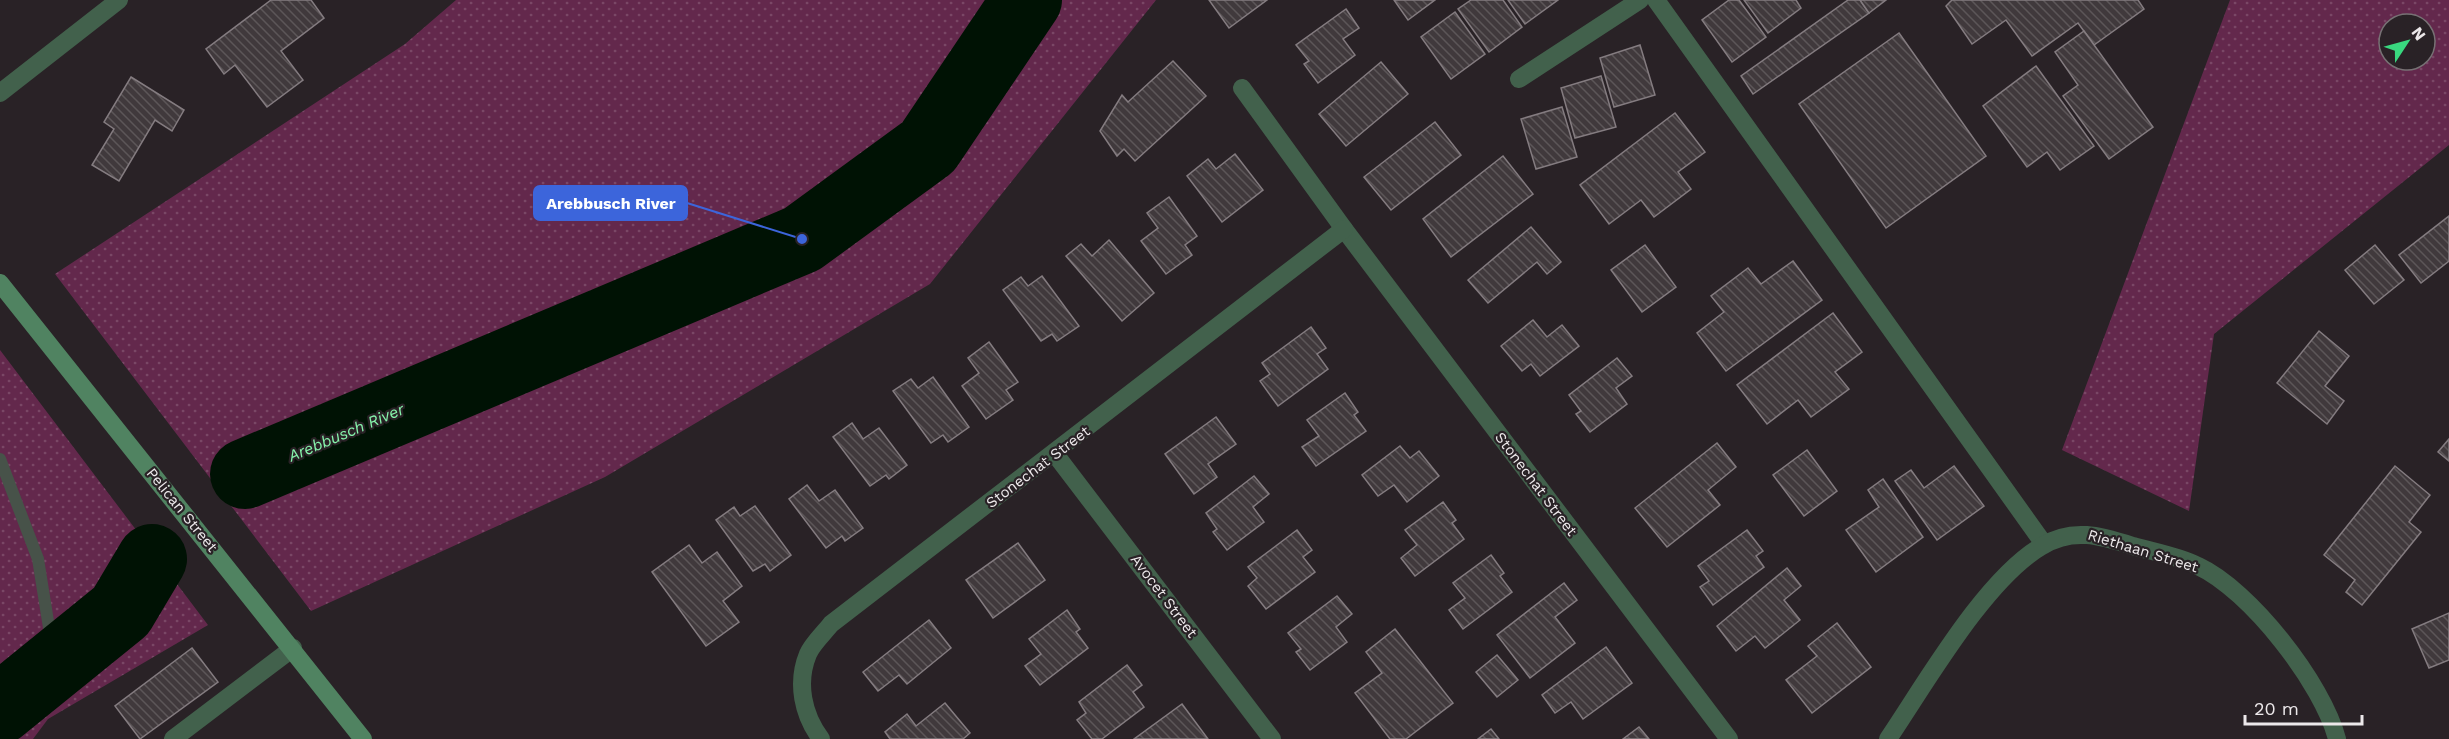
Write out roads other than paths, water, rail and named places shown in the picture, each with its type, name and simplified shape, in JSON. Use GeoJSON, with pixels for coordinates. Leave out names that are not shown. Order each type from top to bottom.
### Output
{"type":"FeatureCollection","features":[{"type":"Feature","properties":{"kind":"street"},"geometry":{"type":"LineString","coordinates":[[0,93],[119,0]]}},
{"type":"Feature","properties":{"kind":"street"},"geometry":{"type":"LineString","coordinates":[[1519,79],[1640,0]]}},
{"type":"Feature","properties":{"kind":"street"},"geometry":{"type":"LineString","coordinates":[[1656,0],[2044,544]]}},
{"type":"Feature","properties":{"kind":"street","name":"Stonechat Street"},"geometry":{"type":"LineString","coordinates":[[1242,88],[1344,229],[1729,739]]}},
{"type":"Feature","properties":{"kind":"street","name":"Stonechat Street"},"geometry":{"type":"LineString","coordinates":[[821,739],[804,705],[802,678],[808,652],[831,624],[1055,454],[1344,229]]}},
{"type":"Feature","properties":{"kind":"street","name":"Pelican Street"},"geometry":{"type":"LineString","coordinates":[[0,283],[293,648],[363,739]]}},
{"type":"Feature","properties":{"kind":"street","name":"Avocet Street"},"geometry":{"type":"LineString","coordinates":[[1055,454],[1272,739]]}},
{"type":"Feature","properties":{"kind":"street","name":"Riethaan Street"},"geometry":{"type":"LineString","coordinates":[[1888,739],[1974,613],[2014,565],[2044,544],[2083,532],[2199,566],[2238,593],[2295,655],[2334,726],[2337,739]]}},
{"type":"Feature","properties":{"kind":"street"},"geometry":{"type":"LineString","coordinates":[[173,739],[293,648]]}},
{"type":"Feature","properties":{"kind":"waterway","name":"Arebbusch River"},"geometry":{"type":"LineString","coordinates":[[245,474],[802,239],[928,147],[1027,0]]}},
{"type":"Feature","properties":{"kind":"waterway"},"geometry":{"type":"LineString","coordinates":[[0,459],[38,559],[55,665]]}},
{"type":"Feature","properties":{"kind":"waterway","name":"Arebbusch River"},"geometry":{"type":"LineString","coordinates":[[0,709],[121,611],[152,559]]}},
{"type":"Feature","properties":{"kind":"place","name":"Arebbusch River"},"geometry":{"type":"Point","coordinates":[802,239]}}]}
